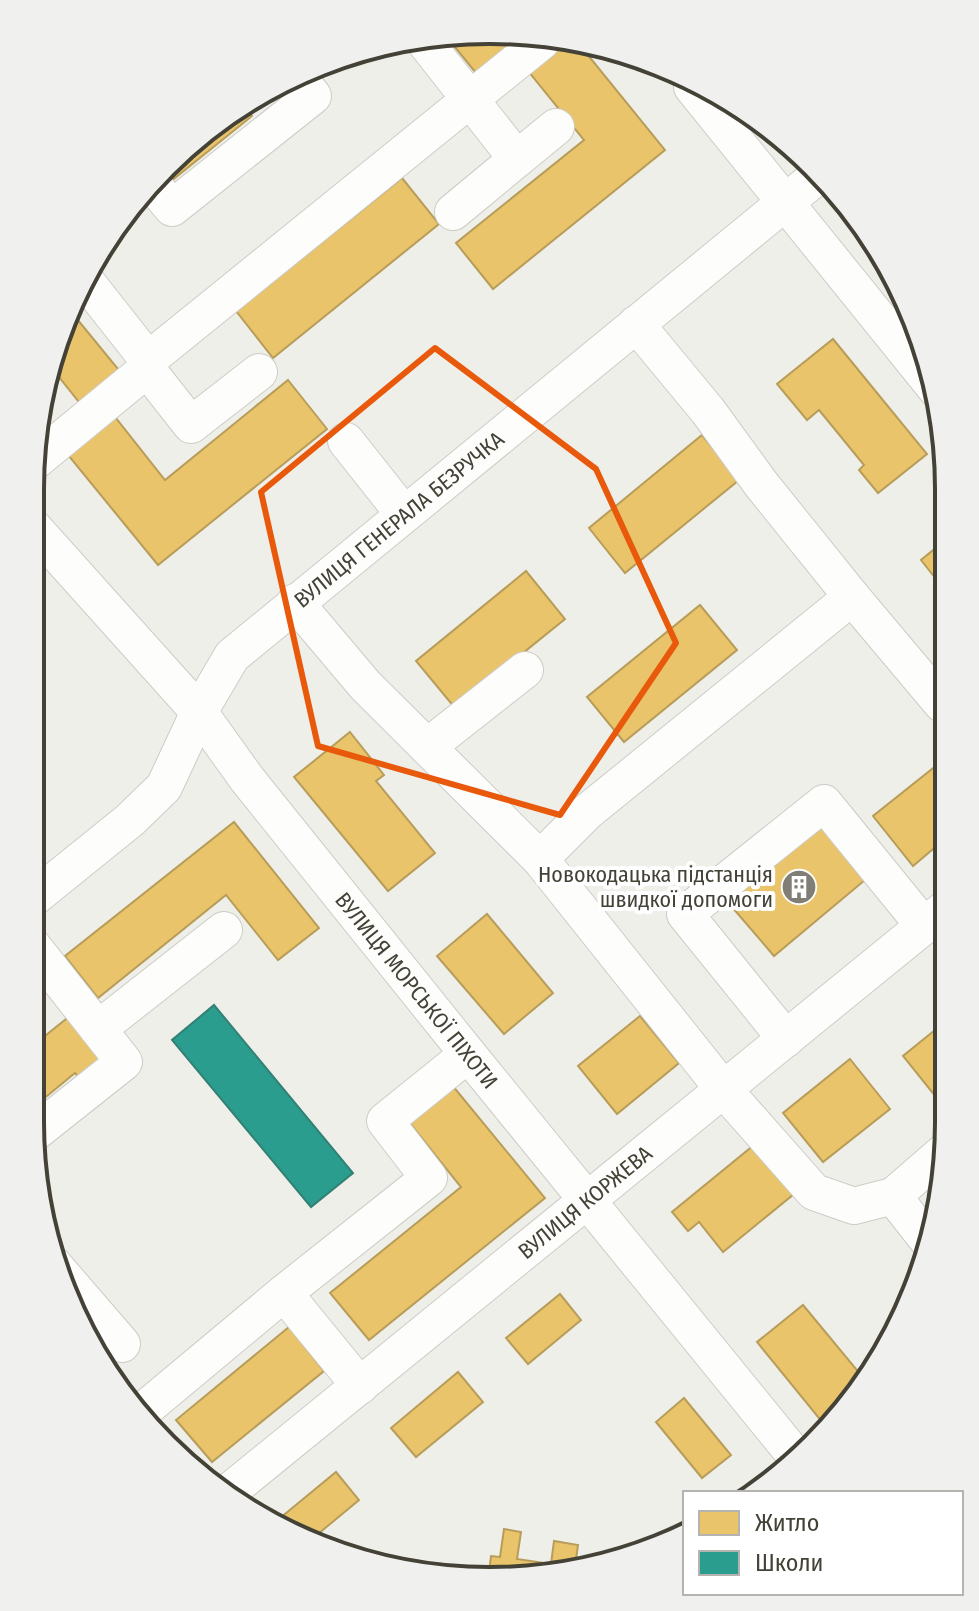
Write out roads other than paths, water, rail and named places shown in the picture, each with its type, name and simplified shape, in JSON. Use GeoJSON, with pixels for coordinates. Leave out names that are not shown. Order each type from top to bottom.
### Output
{"type":"FeatureCollection","features":[{"type":"Feature","properties":{"kind":"street"},"geometry":{"type":"LineString","coordinates":[[46,452],[148,364],[535,47]]}},
{"type":"Feature","properties":{"kind":"street"},"geometry":{"type":"LineString","coordinates":[[430,48],[517,159]]}},
{"type":"Feature","properties":{"kind":"street"},"geometry":{"type":"LineString","coordinates":[[159,192],[172,208],[313,96],[304,85]]}},
{"type":"Feature","properties":{"kind":"street"},"geometry":{"type":"LineString","coordinates":[[701,98],[917,366]]}},
{"type":"Feature","properties":{"kind":"street"},"geometry":{"type":"LineString","coordinates":[[453,212],[556,127]]}},
{"type":"Feature","properties":{"kind":"street","name":"ВУЛИЦЯ ГЕНЕРАЛА БЕЗРУЧКА"},"geometry":{"type":"LineString","coordinates":[[44,889],[130,820],[164,787],[199,712],[232,656],[811,181]]}},
{"type":"Feature","properties":{"kind":"street"},"geometry":{"type":"LineString","coordinates":[[92,289],[191,425],[259,372]]}},
{"type":"Feature","properties":{"kind":"street"},"geometry":{"type":"LineString","coordinates":[[636,324],[708,411],[761,484],[935,696]]}},
{"type":"Feature","properties":{"kind":"street"},"geometry":{"type":"LineString","coordinates":[[346,441],[403,513]]}},
{"type":"Feature","properties":{"kind":"street","name":"ВУЛИЦЯ МОРСЬКОЇ ПІХОТИ"},"geometry":{"type":"LineString","coordinates":[[44,539],[199,712],[247,779],[790,1450]]}},
{"type":"Feature","properties":{"kind":"street"},"geometry":{"type":"LineString","coordinates":[[540,859],[587,812],[852,597]]}},
{"type":"Feature","properties":{"kind":"street"},"geometry":{"type":"LineString","coordinates":[[295,602],[365,685],[540,859],[724,1090],[814,1192],[854,1206],[893,1196],[933,1161]]}},
{"type":"Feature","properties":{"kind":"street"},"geometry":{"type":"LineString","coordinates":[[427,747],[525,670]]}},
{"type":"Feature","properties":{"kind":"street"},"geometry":{"type":"LineString","coordinates":[[786,1039],[685,914],[824,803],[935,917]]}},
{"type":"Feature","properties":{"kind":"street","name":"ВУЛИЦЯ КОРЖЕВА"},"geometry":{"type":"LineString","coordinates":[[235,1487],[935,917]]}},
{"type":"Feature","properties":{"kind":"street"},"geometry":{"type":"LineString","coordinates":[[98,1029],[224,930]]}},
{"type":"Feature","properties":{"kind":"street"},"geometry":{"type":"LineString","coordinates":[[44,960],[124,1062],[44,1125]]}},
{"type":"Feature","properties":{"kind":"street"},"geometry":{"type":"LineString","coordinates":[[148,1407],[429,1178],[385,1121],[468,1054]]}},
{"type":"Feature","properties":{"kind":"street"},"geometry":{"type":"LineString","coordinates":[[893,1196],[921,1232]]}},
{"type":"Feature","properties":{"kind":"street"},"geometry":{"type":"LineString","coordinates":[[284,1293],[360,1386]]}},
{"type":"Feature","properties":{"kind":"street"},"geometry":{"type":"LineString","coordinates":[[79,1294],[122,1344]]}},
{"type":"Feature","properties":{"kind":"place","name":"Новокодацька підстанція швидкої допомоги"},"geometry":{"type":"Point","coordinates":[799,887]}}]}
